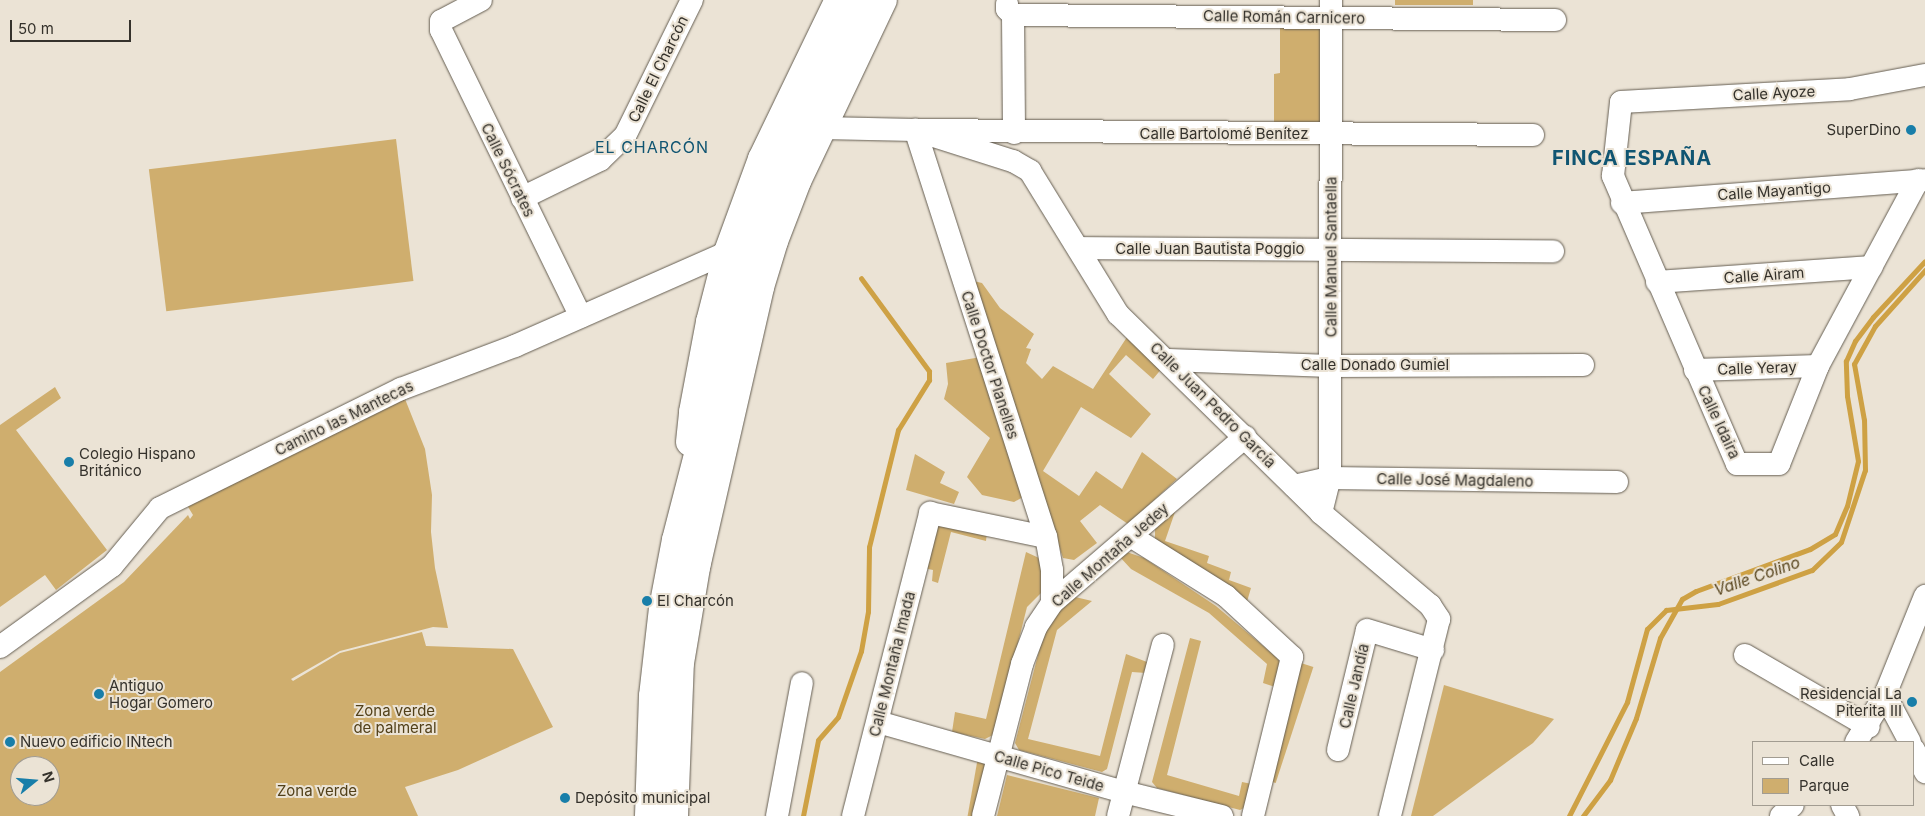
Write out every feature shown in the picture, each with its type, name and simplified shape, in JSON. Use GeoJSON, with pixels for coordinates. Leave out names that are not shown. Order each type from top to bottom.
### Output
{"type":"FeatureCollection","features":[{"type":"Feature","properties":{"kind":"main road"},"geometry":{"type":"LineString","coordinates":[[649,816],[657,652],[676,540],[693,412],[728,252],[762,159],[839,0]]}},
{"type":"Feature","properties":{"kind":"main road"},"geometry":{"type":"LineString","coordinates":[[676,540],[700,447],[715,403],[739,289],[759,223],[796,136],[861,0]]}},
{"type":"Feature","properties":{"kind":"main road"},"geometry":{"type":"LineString","coordinates":[[696,567],[760,287],[797,181],[883,0]]}},
{"type":"Feature","properties":{"kind":"main road"},"geometry":{"type":"LineString","coordinates":[[674,816],[680,663],[710,475],[715,403]]}},
{"type":"Feature","properties":{"kind":"street","name":"Calle Sócrates"},"geometry":{"type":"LineString","coordinates":[[481,0],[441,21],[441,30],[582,317]]}},
{"type":"Feature","properties":{"kind":"street","name":"Calle El Charcón"},"geometry":{"type":"LineString","coordinates":[[522,198],[600,160],[625,136],[692,0]]}},
{"type":"Feature","properties":{"kind":"street","name":"Calle Román Carnicero"},"geometry":{"type":"LineString","coordinates":[[1010,7],[1331,9],[1555,20]]}},
{"type":"Feature","properties":{"kind":"street"},"geometry":{"type":"LineString","coordinates":[[1010,7],[1014,133]]}},
{"type":"Feature","properties":{"kind":"street","name":"Calle Manuel Santaella"},"geometry":{"type":"LineString","coordinates":[[1321,513],[1330,478],[1331,9]]}},
{"type":"Feature","properties":{"kind":"street","name":"Calle Ayoze"},"geometry":{"type":"LineString","coordinates":[[1621,102],[1850,89],[1925,75]]}},
{"type":"Feature","properties":{"kind":"street","name":"Calle Idaira"},"geometry":{"type":"LineString","coordinates":[[1621,102],[1613,176],[1622,203],[1736,464],[1779,464],[1818,366],[1871,267],[1921,180]]}},
{"type":"Feature","properties":{"kind":"street","name":"Calle Juan Pedro García"},"geometry":{"type":"LineString","coordinates":[[822,128],[915,130],[1013,161],[1030,171],[1118,314],[1168,360],[1321,513],[1430,605],[1439,619],[1390,816]]}},
{"type":"Feature","properties":{"kind":"street","name":"Calle Bartolomé Benítez"},"geometry":{"type":"LineString","coordinates":[[915,130],[1014,133],[1533,135]]}},
{"type":"Feature","properties":{"kind":"street","name":"Calle Doctor Planelles"},"geometry":{"type":"LineString","coordinates":[[915,130],[1046,537],[1052,570],[1052,603]]}},
{"type":"Feature","properties":{"kind":"street","name":"Calle Mayantigo"},"geometry":{"type":"LineString","coordinates":[[1622,203],[1921,180]]}},
{"type":"Feature","properties":{"kind":"street","name":"Calle Juan Bautista Poggio"},"geometry":{"type":"LineString","coordinates":[[1078,248],[1553,251]]}},
{"type":"Feature","properties":{"kind":"street","name":"Camino las Mantecas"},"geometry":{"type":"LineString","coordinates":[[0,647],[112,566],[160,508],[401,389],[515,346],[728,252]]}},
{"type":"Feature","properties":{"kind":"street","name":"Calle Airam"},"geometry":{"type":"LineString","coordinates":[[1657,282],[1871,267]]}},
{"type":"Feature","properties":{"kind":"street","name":"Calle Donado Gumiel"},"geometry":{"type":"LineString","coordinates":[[1168,360],[1330,366],[1582,365]]}},
{"type":"Feature","properties":{"kind":"street","name":"Calle Yeray"},"geometry":{"type":"LineString","coordinates":[[1696,370],[1818,366]]}},
{"type":"Feature","properties":{"kind":"street","name":"Calle Montaña Jedey"},"geometry":{"type":"LineString","coordinates":[[983,816],[1022,664],[1036,627],[1052,603],[1132,537],[1245,437]]}},
{"type":"Feature","properties":{"kind":"street","name":"Calle José Magdaleno"},"geometry":{"type":"LineString","coordinates":[[1294,486],[1330,478],[1617,482]]}},
{"type":"Feature","properties":{"kind":"street","name":"Calle Montaña Imada"},"geometry":{"type":"LineString","coordinates":[[854,816],[930,513],[1046,537]]}},
{"type":"Feature","properties":{"kind":"street"},"geometry":{"type":"LineString","coordinates":[[1132,537],[1226,596],[1292,657],[1253,816]]}},
{"type":"Feature","properties":{"kind":"street"},"geometry":{"type":"LineString","coordinates":[[1745,655],[1863,734],[1886,695],[1925,596]]}},
{"type":"Feature","properties":{"kind":"street","name":"Calle Jandía"},"geometry":{"type":"LineString","coordinates":[[1338,750],[1367,630],[1432,650]]}},
{"type":"Feature","properties":{"kind":"street"},"geometry":{"type":"LineString","coordinates":[[1118,816],[1163,645]]}},
{"type":"Feature","properties":{"kind":"street"},"geometry":{"type":"LineString","coordinates":[[777,816],[802,684]]}},
{"type":"Feature","properties":{"kind":"street"},"geometry":{"type":"LineString","coordinates":[[1886,695],[1909,741]]}},
{"type":"Feature","properties":{"kind":"street","name":"Calle Pico Teide"},"geometry":{"type":"LineString","coordinates":[[878,722],[1124,792],[1222,816]]}},
{"type":"Feature","properties":{"kind":"street"},"geometry":{"type":"LineString","coordinates":[[1915,752],[1925,772]]}},
{"type":"Feature","properties":{"kind":"street"},"geometry":{"type":"LineString","coordinates":[[1781,816],[1791,806]]}},
{"type":"Feature","properties":{"kind":"green space"},"geometry":{"type":"Polygon","coordinates":[[[1395,0],[1473,0],[1473,5],[1395,5],[1395,0]]]}},
{"type":"Feature","properties":{"kind":"green space"},"geometry":{"type":"Polygon","coordinates":[[[1280,27],[1322,27],[1320,124],[1274,122],[1274,74],[1280,73],[1280,27]]]}},
{"type":"Feature","properties":{"kind":"green space"},"geometry":{"type":"Polygon","coordinates":[[[396,139],[413,281],[166,311],[149,169],[396,139]]]}},
{"type":"Feature","properties":{"kind":"green space"},"geometry":{"type":"Polygon","coordinates":[[[969,280],[982,283],[1000,308],[1034,334],[1026,348],[1031,349],[1026,363],[1042,379],[1053,366],[1093,389],[1127,337],[1163,367],[1153,379],[1126,355],[1109,374],[1151,414],[1131,438],[1081,407],[1043,471],[1079,496],[1096,471],[1122,489],[1142,452],[1177,479],[1128,524],[1100,505],[1080,521],[1097,543],[1074,560],[1063,558],[969,280]]]}},
{"type":"Feature","properties":{"kind":"green space"},"geometry":{"type":"Polygon","coordinates":[[[981,357],[1023,497],[1014,502],[982,495],[967,477],[990,438],[944,399],[948,384],[946,363],[981,357]]]}},
{"type":"Feature","properties":{"kind":"green space"},"geometry":{"type":"Polygon","coordinates":[[[55,387],[61,398],[16,430],[107,550],[56,590],[45,575],[0,607],[0,425],[55,387]]]}},
{"type":"Feature","properties":{"kind":"green space"},"geometry":{"type":"Polygon","coordinates":[[[401,389],[425,449],[432,495],[431,532],[435,568],[448,628],[433,627],[340,651],[291,679],[293,681],[340,653],[422,632],[426,646],[513,649],[553,727],[458,770],[405,787],[418,816],[0,816],[0,672],[124,582],[188,515],[190,519],[193,515],[182,497],[401,389]]]}},
{"type":"Feature","properties":{"kind":"green space"},"geometry":{"type":"Polygon","coordinates":[[[915,454],[945,472],[940,483],[959,492],[954,504],[906,490],[915,454]]]}},
{"type":"Feature","properties":{"kind":"green space"},"geometry":{"type":"Polygon","coordinates":[[[1176,509],[1165,541],[1209,556],[1207,563],[1231,572],[1229,580],[1251,588],[1246,605],[1155,541],[1155,528],[1176,509]]]}},
{"type":"Feature","properties":{"kind":"green space"},"geometry":{"type":"Polygon","coordinates":[[[935,524],[987,532],[986,541],[951,532],[938,583],[932,581],[933,570],[923,568],[935,524]]]}},
{"type":"Feature","properties":{"kind":"green space"},"geometry":{"type":"Polygon","coordinates":[[[1124,551],[1144,558],[1216,606],[1276,657],[1281,663],[1275,687],[1263,683],[1267,664],[1209,613],[1131,569],[1119,556],[1124,551]]]}},
{"type":"Feature","properties":{"kind":"green space"},"geometry":{"type":"Polygon","coordinates":[[[1026,552],[1039,558],[1043,572],[1041,593],[1027,607],[995,734],[985,739],[952,732],[955,712],[986,719],[1026,552]]]}},
{"type":"Feature","properties":{"kind":"green space"},"geometry":{"type":"Polygon","coordinates":[[[1071,596],[1092,601],[1057,630],[1028,739],[1100,756],[1126,654],[1147,662],[1146,673],[1132,672],[1107,769],[1102,772],[1019,750],[1015,743],[1044,632],[1071,596]]]}},
{"type":"Feature","properties":{"kind":"green space"},"geometry":{"type":"Polygon","coordinates":[[[1190,638],[1201,641],[1167,775],[1239,796],[1242,782],[1252,784],[1248,806],[1240,810],[1157,788],[1152,782],[1190,638]]]}},
{"type":"Feature","properties":{"kind":"green space"},"geometry":{"type":"Polygon","coordinates":[[[1301,663],[1313,667],[1276,783],[1263,779],[1301,663]]]}},
{"type":"Feature","properties":{"kind":"green space"},"geometry":{"type":"Polygon","coordinates":[[[1444,685],[1554,719],[1533,743],[1433,816],[1411,816],[1444,685]]]}},
{"type":"Feature","properties":{"kind":"green space"},"geometry":{"type":"Polygon","coordinates":[[[978,757],[989,759],[979,816],[968,816],[978,757]]]}},
{"type":"Feature","properties":{"kind":"green space"},"geometry":{"type":"Polygon","coordinates":[[[1007,775],[1099,798],[1095,816],[997,816],[1007,775]]]}},
{"type":"Feature","properties":{"kind":"waterway"},"geometry":{"type":"LineString","coordinates":[[1583,816],[1610,780],[1636,718],[1660,638],[1682,599],[1696,591],[1810,549],[1835,534],[1847,506],[1858,461],[1847,396],[1846,361],[1855,341],[1873,317],[1925,261]]}},
{"type":"Feature","properties":{"kind":"waterway","name":"Valle Colino"},"geometry":{"type":"LineString","coordinates":[[1569,816],[1627,702],[1647,629],[1666,610],[1718,604],[1812,570],[1841,542],[1865,470],[1864,420],[1854,364],[1875,326],[1925,270]]}},
{"type":"Feature","properties":{"kind":"waterway"},"geometry":{"type":"LineString","coordinates":[[803,816],[818,740],[838,717],[861,651],[868,612],[869,547],[898,430],[929,380],[929,371],[861,278]]}},
{"type":"Feature","properties":{"kind":"place","name":"SuperDino"},"geometry":{"type":"Point","coordinates":[1911,130]}},
{"type":"Feature","properties":{"kind":"place","name":"Colegio Hispano Británico"},"geometry":{"type":"Point","coordinates":[69,462]}},
{"type":"Feature","properties":{"kind":"place","name":"El Charcón"},"geometry":{"type":"Point","coordinates":[647,601]}},
{"type":"Feature","properties":{"kind":"place","name":"Antiguo Hogar Gomero"},"geometry":{"type":"Point","coordinates":[99,694]}},
{"type":"Feature","properties":{"kind":"place","name":"Residencial La Piterita III"},"geometry":{"type":"Point","coordinates":[1912,702]}},
{"type":"Feature","properties":{"kind":"place","name":"Nuevo edificio INtech"},"geometry":{"type":"Point","coordinates":[10,742]}},
{"type":"Feature","properties":{"kind":"place","name":"Depósito municipal"},"geometry":{"type":"Point","coordinates":[565,798]}},
{"type":"Feature","properties":{"kind":"district","name":"EL CHARCÓN"},"geometry":{"type":"Point","coordinates":[652,147]}},
{"type":"Feature","properties":{"kind":"district","name":"FINCA ESPAÑA"},"geometry":{"type":"Point","coordinates":[1632,158]}},
{"type":"Feature","properties":{"kind":"park label","name":"Zona verde de palmeral"},"geometry":{"type":"Point","coordinates":[395,718]}},
{"type":"Feature","properties":{"kind":"park label","name":"Zona verde"},"geometry":{"type":"Point","coordinates":[317,791]}}]}
